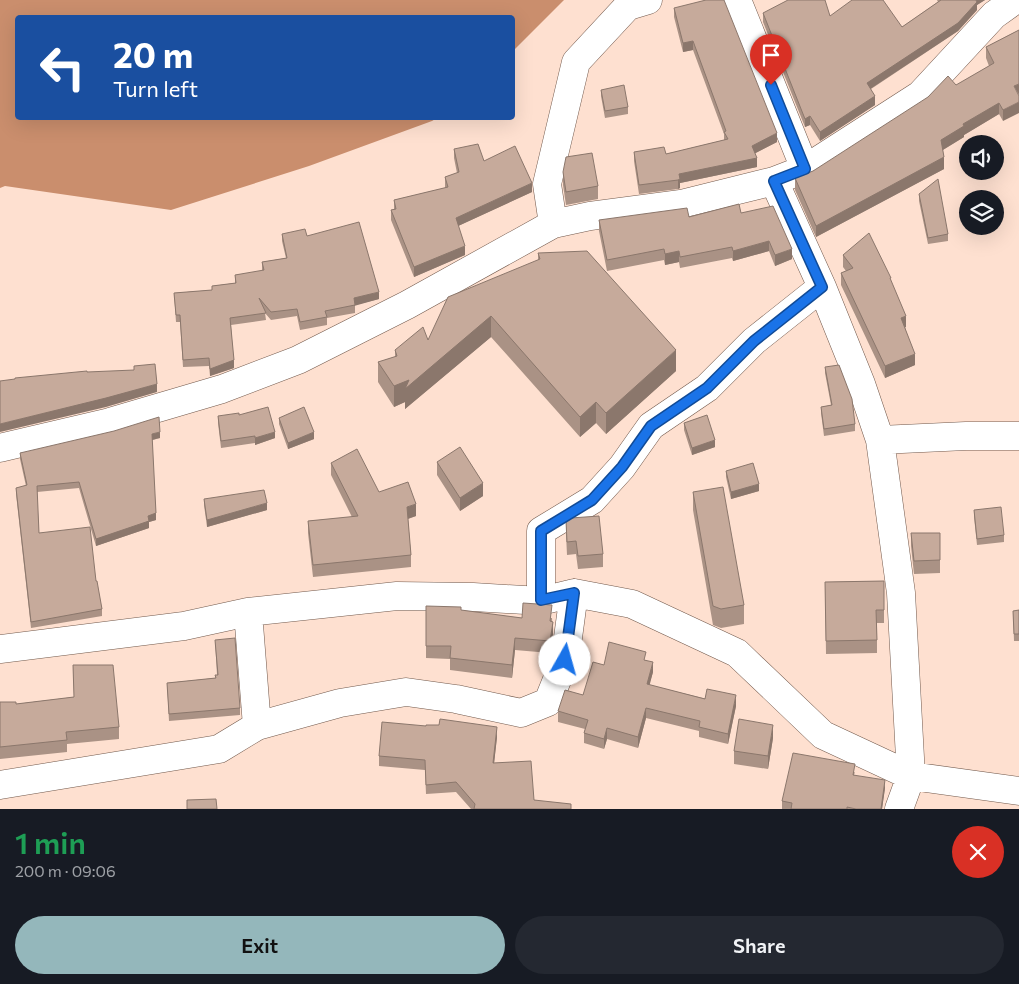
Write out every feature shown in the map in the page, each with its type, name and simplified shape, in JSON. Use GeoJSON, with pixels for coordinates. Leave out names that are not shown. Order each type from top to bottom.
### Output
{"type":"FeatureCollection","features":[{"type":"Feature","properties":{"kind":"street"},"geometry":{"type":"LineString","coordinates":[[553,224],[547,184],[576,62],[628,6],[648,0]]}},
{"type":"Feature","properties":{"kind":"street"},"geometry":{"type":"LineString","coordinates":[[737,0],[805,169]]}},
{"type":"Feature","properties":{"kind":"street"},"geometry":{"type":"LineString","coordinates":[[0,448],[110,422],[222,389],[298,360],[407,305],[553,224],[590,216],[681,204],[774,181],[805,169],[920,95],[994,15],[1015,0]]}},
{"type":"Feature","properties":{"kind":"street"},"geometry":{"type":"LineString","coordinates":[[774,181],[822,287],[861,384],[880,440],[901,593],[910,776],[899,809]]}},
{"type":"Feature","properties":{"kind":"street"},"geometry":{"type":"LineString","coordinates":[[541,600],[541,531],[592,500],[622,467],[651,426],[707,388],[754,341],[822,287]]}},
{"type":"Feature","properties":{"kind":"street"},"geometry":{"type":"LineString","coordinates":[[880,440],[966,436],[1019,436]]}},
{"type":"Feature","properties":{"kind":"street"},"geometry":{"type":"LineString","coordinates":[[0,785],[219,749],[257,726],[340,703],[406,692],[456,699],[521,713],[548,702],[565,660],[574,593]]}},
{"type":"Feature","properties":{"kind":"street"},"geometry":{"type":"LineString","coordinates":[[0,649],[184,626],[248,612],[397,596],[541,600],[574,593],[632,604],[737,653],[823,735],[910,776],[1019,791]]}},
{"type":"Feature","properties":{"kind":"street"},"geometry":{"type":"LineString","coordinates":[[248,612],[257,726]]}},
{"type":"Feature","properties":{"kind":"shaded area"},"geometry":{"type":"Polygon","coordinates":[[[0,0],[564,0],[515,49],[515,15],[15,15],[15,120],[434,120],[309,166],[171,210],[5,186],[0,188],[0,0]]]}},
{"type":"Feature","properties":{"kind":"building"},"geometry":{"type":"Polygon","coordinates":[[[706,0],[724,0],[777,133],[752,146],[757,158],[679,174],[680,179],[678,180],[639,185],[634,152],[664,147],[666,154],[728,139],[693,41],[683,43],[674,8],[706,0]]]}},
{"type":"Feature","properties":{"kind":"building"},"geometry":{"type":"Polygon","coordinates":[[[788,0],[825,0],[830,16],[852,0],[883,0],[902,27],[941,0],[976,0],[977,2],[958,23],[867,83],[875,96],[820,132],[810,116],[805,119],[763,13],[788,0]]]}},
{"type":"Feature","properties":{"kind":"building"},"geometry":{"type":"Polygon","coordinates":[[[1019,30],[1019,84],[1014,86],[1019,96],[1019,102],[1003,110],[999,103],[963,124],[964,126],[941,140],[944,157],[816,226],[795,178],[813,171],[928,97],[948,76],[956,85],[994,63],[986,47],[1019,30]]]}},
{"type":"Feature","properties":{"kind":"building"},"geometry":{"type":"Polygon","coordinates":[[[624,85],[628,107],[605,111],[601,90],[624,85]]]}},
{"type":"Feature","properties":{"kind":"building"},"geometry":{"type":"Polygon","coordinates":[[[478,144],[484,161],[515,146],[532,183],[456,218],[465,246],[414,267],[391,210],[396,209],[394,200],[448,187],[445,177],[459,172],[454,149],[478,144]]]}},
{"type":"Feature","properties":{"kind":"building"},"geometry":{"type":"Polygon","coordinates":[[[592,153],[598,186],[566,192],[563,172],[566,157],[592,153]]]}},
{"type":"Feature","properties":{"kind":"building"},"geometry":{"type":"Polygon","coordinates":[[[938,179],[948,234],[928,238],[919,194],[938,179]]]}},
{"type":"Feature","properties":{"kind":"building"},"geometry":{"type":"Polygon","coordinates":[[[739,204],[741,213],[773,206],[792,249],[775,255],[769,241],[733,251],[732,247],[680,257],[679,251],[665,254],[664,249],[607,260],[599,220],[687,208],[689,217],[739,204]]]}},
{"type":"Feature","properties":{"kind":"building"},"geometry":{"type":"Polygon","coordinates":[[[359,222],[379,292],[354,298],[355,305],[325,311],[327,317],[300,322],[297,309],[271,312],[259,298],[266,313],[230,318],[234,360],[210,369],[209,358],[183,360],[180,315],[176,315],[174,293],[212,290],[212,286],[236,283],[235,275],[264,270],[262,262],[287,258],[282,234],[305,229],[307,236],[359,222]]]}},
{"type":"Feature","properties":{"kind":"building"},"geometry":{"type":"Polygon","coordinates":[[[869,233],[891,278],[906,316],[901,318],[915,354],[885,366],[841,273],[853,268],[843,255],[869,233]]]}},
{"type":"Feature","properties":{"kind":"building"},"geometry":{"type":"Polygon","coordinates":[[[587,251],[676,350],[606,413],[596,402],[580,417],[491,316],[405,389],[409,380],[394,386],[378,362],[397,356],[395,350],[423,327],[428,340],[448,297],[540,259],[538,253],[587,251]]]}},
{"type":"Feature","properties":{"kind":"building"},"geometry":{"type":"Polygon","coordinates":[[[155,364],[157,384],[0,424],[0,381],[87,371],[134,370],[134,366],[155,364]]]}},
{"type":"Feature","properties":{"kind":"building"},"geometry":{"type":"Polygon","coordinates":[[[839,365],[852,399],[855,424],[824,429],[821,407],[832,405],[825,367],[839,365]]]}},
{"type":"Feature","properties":{"kind":"building"},"geometry":{"type":"Polygon","coordinates":[[[268,407],[275,432],[255,438],[255,436],[221,441],[218,416],[239,413],[239,415],[268,407]]]}},
{"type":"Feature","properties":{"kind":"building"},"geometry":{"type":"Polygon","coordinates":[[[304,407],[314,432],[288,443],[279,418],[304,407]]]}},
{"type":"Feature","properties":{"kind":"building"},"geometry":{"type":"Polygon","coordinates":[[[707,415],[715,440],[692,448],[684,423],[707,415]]]}},
{"type":"Feature","properties":{"kind":"building"},"geometry":{"type":"Polygon","coordinates":[[[159,417],[160,432],[152,434],[156,513],[148,516],[149,521],[96,539],[79,482],[37,486],[39,533],[90,527],[96,581],[102,609],[31,622],[16,488],[27,485],[20,453],[114,431],[159,417]]]}},
{"type":"Feature","properties":{"kind":"building"},"geometry":{"type":"Polygon","coordinates":[[[460,447],[483,483],[460,498],[437,462],[460,447]]]}},
{"type":"Feature","properties":{"kind":"building"},"geometry":{"type":"Polygon","coordinates":[[[357,449],[379,492],[408,482],[416,504],[407,507],[411,555],[313,565],[308,521],[358,516],[331,463],[357,449]]]}},
{"type":"Feature","properties":{"kind":"building"},"geometry":{"type":"Polygon","coordinates":[[[753,463],[759,484],[731,492],[726,471],[753,463]]]}},
{"type":"Feature","properties":{"kind":"building"},"geometry":{"type":"Polygon","coordinates":[[[723,487],[744,605],[721,609],[713,606],[693,492],[723,487]]]}},
{"type":"Feature","properties":{"kind":"building"},"geometry":{"type":"Polygon","coordinates":[[[264,490],[267,503],[207,520],[204,499],[264,490]]]}},
{"type":"Feature","properties":{"kind":"building"},"geometry":{"type":"Polygon","coordinates":[[[1001,507],[1004,535],[977,539],[974,510],[1001,507]]]}},
{"type":"Feature","properties":{"kind":"building"},"geometry":{"type":"Polygon","coordinates":[[[599,516],[603,554],[578,556],[576,541],[567,542],[566,521],[571,518],[599,516]]]}},
{"type":"Feature","properties":{"kind":"building"},"geometry":{"type":"Polygon","coordinates":[[[911,533],[940,533],[940,560],[914,561],[911,533]]]}},
{"type":"Feature","properties":{"kind":"building"},"geometry":{"type":"Polygon","coordinates":[[[884,581],[884,610],[876,610],[877,640],[826,641],[825,582],[884,581]]]}},
{"type":"Feature","properties":{"kind":"building"},"geometry":{"type":"Polygon","coordinates":[[[523,603],[552,605],[550,621],[553,622],[550,641],[515,638],[512,665],[450,658],[451,646],[426,646],[426,606],[461,607],[461,610],[522,618],[523,603]]]}},
{"type":"Feature","properties":{"kind":"building"},"geometry":{"type":"Polygon","coordinates":[[[1019,610],[1019,634],[1014,634],[1013,611],[1019,610]]]}},
{"type":"Feature","properties":{"kind":"building"},"geometry":{"type":"Polygon","coordinates":[[[235,638],[240,708],[169,714],[167,683],[216,678],[215,675],[218,675],[215,640],[235,638]]]}},
{"type":"Feature","properties":{"kind":"building"},"geometry":{"type":"Polygon","coordinates":[[[609,642],[646,652],[644,660],[653,662],[647,684],[705,699],[707,689],[736,695],[728,734],[699,727],[700,721],[646,708],[638,737],[607,728],[604,739],[584,733],[588,720],[558,711],[565,690],[583,695],[593,662],[604,665],[609,642]]]}},
{"type":"Feature","properties":{"kind":"building"},"geometry":{"type":"Polygon","coordinates":[[[73,665],[113,665],[119,727],[66,732],[67,740],[0,747],[0,702],[16,702],[16,704],[74,697],[73,665]]]}},
{"type":"Feature","properties":{"kind":"building"},"geometry":{"type":"Polygon","coordinates":[[[440,719],[497,727],[493,763],[531,761],[534,800],[571,804],[571,809],[474,809],[475,804],[456,782],[426,785],[425,760],[379,756],[382,722],[426,726],[439,725],[440,719]]]}},
{"type":"Feature","properties":{"kind":"building"},"geometry":{"type":"Polygon","coordinates":[[[739,719],[773,725],[768,756],[734,751],[739,719]]]}},
{"type":"Feature","properties":{"kind":"building"},"geometry":{"type":"Polygon","coordinates":[[[793,753],[855,764],[853,775],[885,780],[881,809],[847,807],[847,809],[791,809],[792,803],[782,801],[793,753]]]}},
{"type":"Feature","properties":{"kind":"building"},"geometry":{"type":"Polygon","coordinates":[[[216,799],[217,809],[187,809],[187,800],[216,799]]]}},
{"type":"Feature","properties":{"kind":"route"},"geometry":{"type":"LineString","coordinates":[[565,660],[574,593],[541,600],[541,531],[592,500],[622,467],[651,426],[707,388],[754,341],[822,287],[797,228],[774,181],[805,169],[771,85]]}}]}
